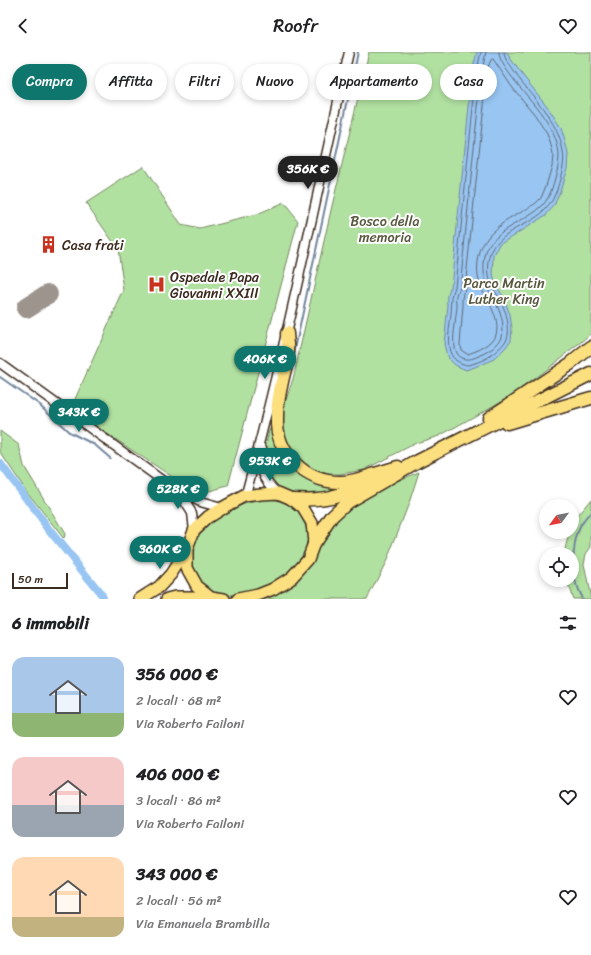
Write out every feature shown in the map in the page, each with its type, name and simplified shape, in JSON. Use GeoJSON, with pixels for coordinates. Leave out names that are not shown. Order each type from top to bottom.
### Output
{"type":"FeatureCollection","features":[{"type":"Feature","properties":{"kind":"highway"},"geometry":{"type":"LineString","coordinates":[[287,333],[288,351],[281,385],[277,417],[277,429],[280,441],[286,453],[295,464],[306,473],[326,481],[342,482],[353,481],[421,460],[504,409],[570,364],[591,347]]}},
{"type":"Feature","properties":{"kind":"highway"},"geometry":{"type":"LineString","coordinates":[[292,499],[318,499],[337,496],[400,470],[591,374]]}},
{"type":"Feature","properties":{"kind":"highway"},"geometry":{"type":"LineString","coordinates":[[473,434],[591,398]]}},
{"type":"Feature","properties":{"kind":"highway"},"geometry":{"type":"LineString","coordinates":[[314,543],[332,516],[347,502],[400,470]]}},
{"type":"Feature","properties":{"kind":"main road"},"geometry":{"type":"LineString","coordinates":[[140,599],[159,587],[171,574],[187,549],[194,530],[222,508],[244,496],[278,493],[292,499],[303,508],[312,523],[314,543],[308,559],[292,577],[273,590],[238,599]]}},
{"type":"Feature","properties":{"kind":"main road"},"geometry":{"type":"LineString","coordinates":[[187,549],[187,568],[197,586],[211,596]]}},
{"type":"Feature","properties":{"kind":"main road"},"geometry":{"type":"LineString","coordinates":[[167,599],[175,597],[211,596],[224,599]]}},
{"type":"Feature","properties":{"kind":"street"},"geometry":{"type":"LineString","coordinates":[[244,496],[263,432],[287,333],[349,52]]}},
{"type":"Feature","properties":{"kind":"street"},"geometry":{"type":"LineString","coordinates":[[0,363],[170,486],[200,502],[222,508]]}},
{"type":"Feature","properties":{"kind":"street"},"geometry":{"type":"LineString","coordinates":[[263,432],[261,469],[267,482],[278,493]]}},
{"type":"Feature","properties":{"kind":"street"},"geometry":{"type":"LineString","coordinates":[[170,486],[185,502],[192,513],[194,530]]}},
{"type":"Feature","properties":{"kind":"green space","name":"Parco Martin Luther King"},"geometry":{"type":"Polygon","coordinates":[[[369,52],[591,52],[591,334],[514,394],[439,436],[416,443],[364,470],[340,474],[329,474],[315,471],[303,463],[291,450],[284,440],[282,412],[293,379],[357,100],[432,100],[432,64],[366,64],[369,52]]]}},
{"type":"Feature","properties":{"kind":"green space"},"geometry":{"type":"Polygon","coordinates":[[[143,166],[181,225],[200,229],[256,215],[284,203],[298,221],[228,486],[198,494],[70,409],[124,290],[118,249],[86,203],[143,166]]]}},
{"type":"Feature","properties":{"kind":"green space"},"geometry":{"type":"Polygon","coordinates":[[[272,425],[281,452],[345,488],[323,495],[288,492],[275,487],[264,471],[263,457],[269,431],[272,425]]]}},
{"type":"Feature","properties":{"kind":"green space"},"geometry":{"type":"Polygon","coordinates":[[[0,431],[19,445],[24,466],[65,534],[64,539],[27,492],[0,452],[0,431]]]}},
{"type":"Feature","properties":{"kind":"green space"},"geometry":{"type":"Polygon","coordinates":[[[419,472],[387,560],[367,599],[262,599],[273,595],[290,585],[308,569],[315,556],[322,537],[339,514],[365,494],[419,472]]]}},
{"type":"Feature","properties":{"kind":"green space"},"geometry":{"type":"Polygon","coordinates":[[[268,499],[291,506],[301,517],[306,527],[308,537],[304,552],[294,566],[280,578],[264,588],[238,595],[224,594],[212,590],[202,583],[196,574],[192,563],[192,551],[196,539],[205,528],[228,511],[244,504],[268,499]]]}},
{"type":"Feature","properties":{"kind":"green space"},"geometry":{"type":"Polygon","coordinates":[[[591,499],[591,547],[586,554],[584,564],[591,599],[573,599],[569,587],[579,587],[579,547],[566,547],[568,539],[579,539],[579,513],[591,499]]]}},
{"type":"Feature","properties":{"kind":"water"},"geometry":{"type":"Polygon","coordinates":[[[477,52],[507,52],[524,77],[547,106],[561,128],[568,154],[567,168],[554,206],[546,215],[500,244],[494,256],[494,279],[504,298],[510,315],[512,328],[511,340],[494,359],[466,370],[455,365],[449,359],[444,344],[469,106],[470,100],[497,100],[497,64],[474,64],[477,52]]]}},
{"type":"Feature","properties":{"kind":"waterway"},"geometry":{"type":"LineString","coordinates":[[290,373],[358,52]]}},
{"type":"Feature","properties":{"kind":"waterway"},"geometry":{"type":"LineString","coordinates":[[0,377],[40,405],[69,432],[95,445],[110,458]]}},
{"type":"Feature","properties":{"kind":"waterway"},"geometry":{"type":"LineString","coordinates":[[0,463],[50,531],[102,595]]}},
{"type":"Feature","properties":{"kind":"waterway"},"geometry":{"type":"LineString","coordinates":[[582,599],[574,577],[573,562],[578,531],[582,523],[591,512]]}},
{"type":"Feature","properties":{"kind":"taxiway"},"geometry":{"type":"LineString","coordinates":[[26,308],[48,294]]}},
{"type":"Feature","properties":{"kind":"place","name":"Casa frati"},"geometry":{"type":"Point","coordinates":[49,245]}},
{"type":"Feature","properties":{"kind":"place","name":"Ospedale Papa Giovanni XXIII"},"geometry":{"type":"Point","coordinates":[157,285]}},
{"type":"Feature","properties":{"kind":"park label","name":"Bosco della memoria"},"geometry":{"type":"Point","coordinates":[385,230]}}]}
